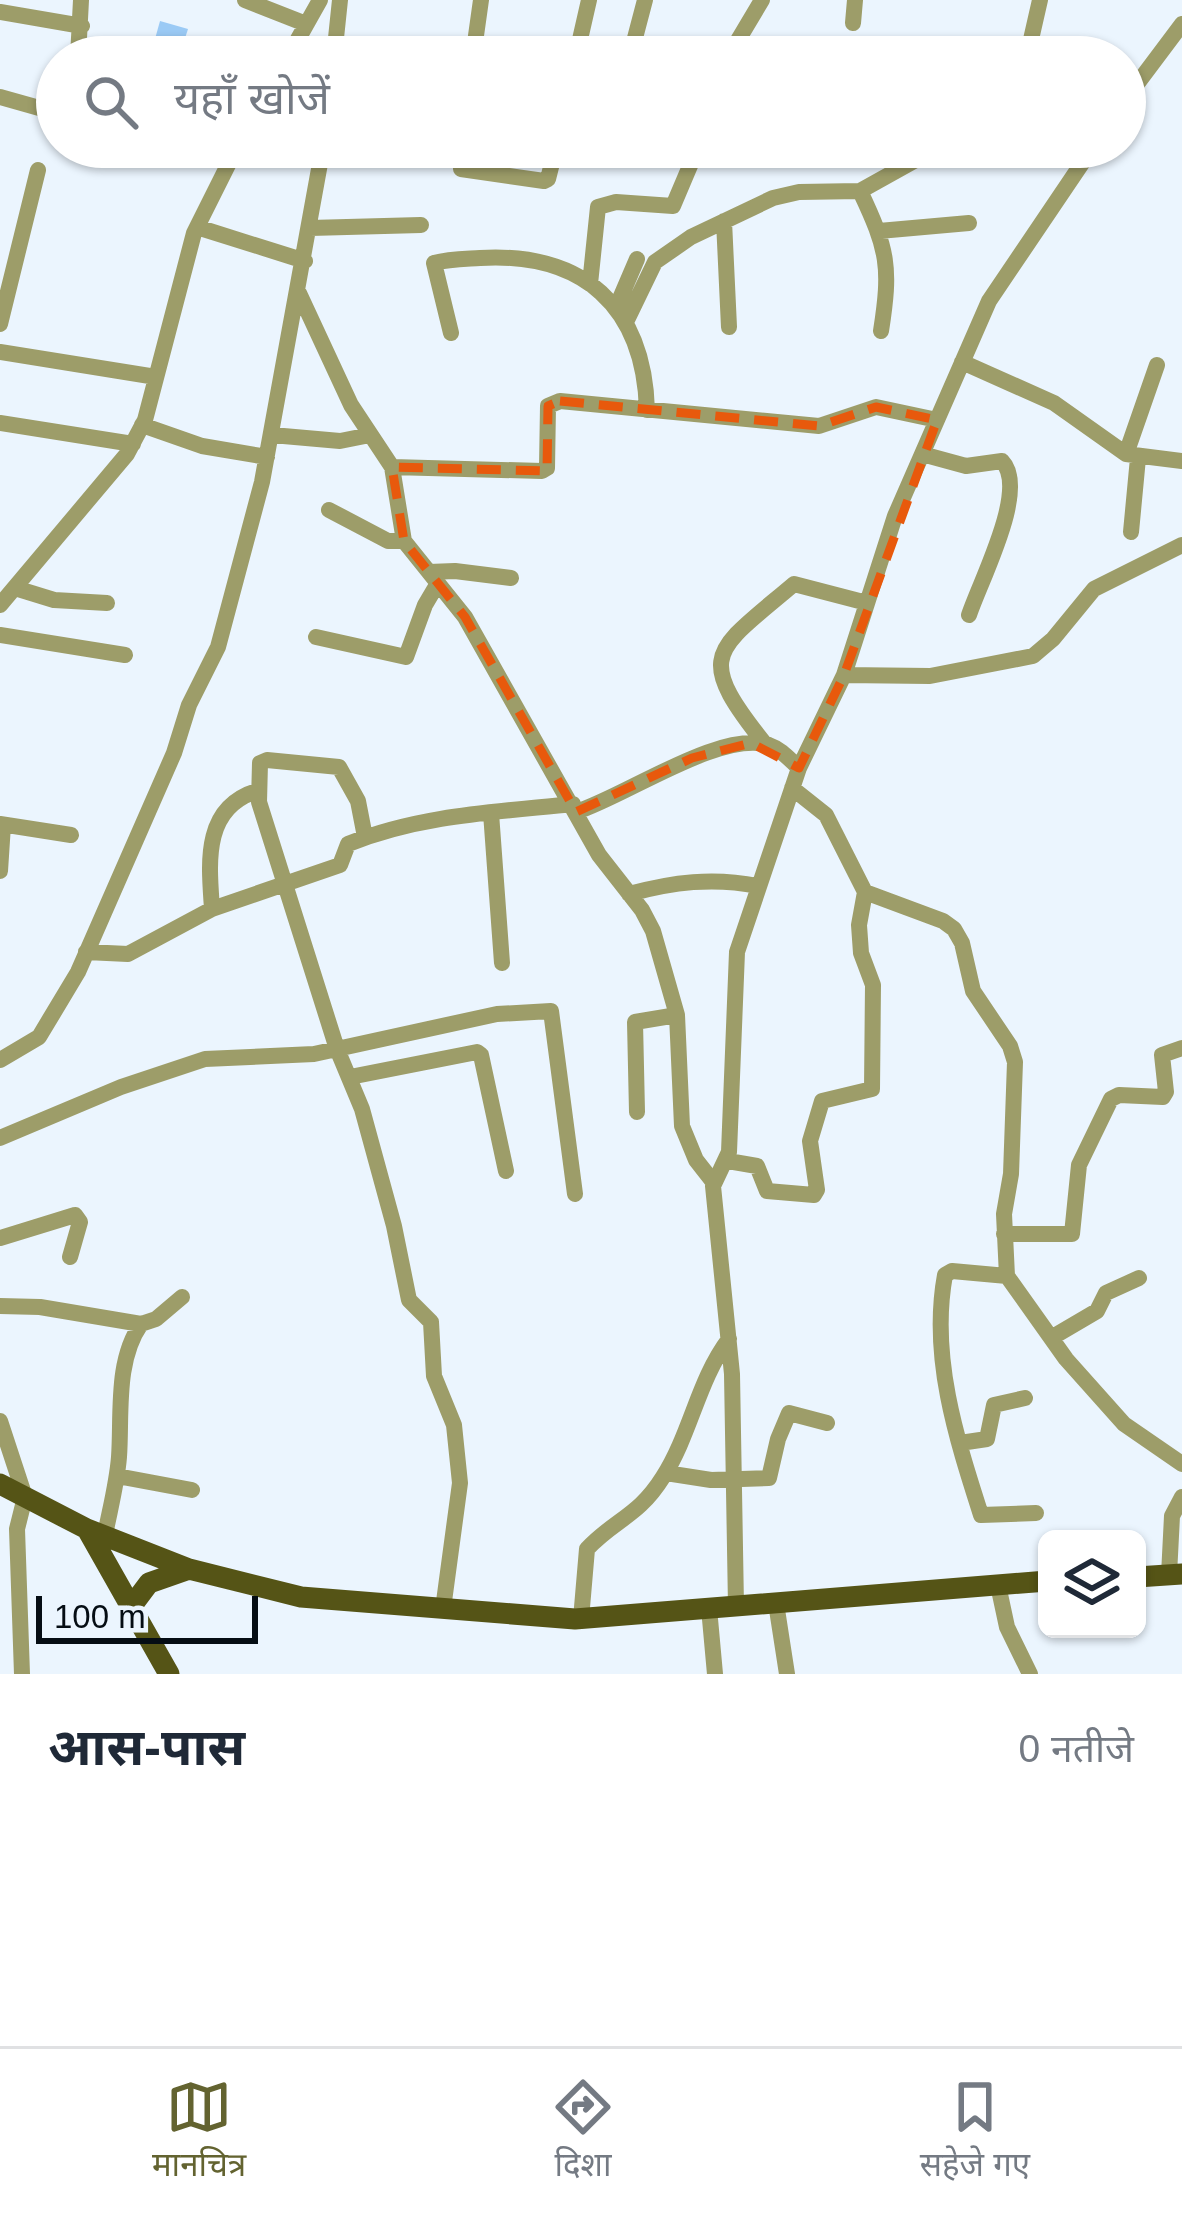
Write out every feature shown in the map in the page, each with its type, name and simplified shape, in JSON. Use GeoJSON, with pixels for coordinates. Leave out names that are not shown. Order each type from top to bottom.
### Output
{"type":"FeatureCollection","features":[{"type":"Feature","properties":{"kind":"main road"},"geometry":{"type":"LineString","coordinates":[[0,1484],[96,1532],[189,1569],[301,1597],[581,1619],[1038,1582]]}},
{"type":"Feature","properties":{"kind":"main road"},"geometry":{"type":"LineString","coordinates":[[96,1532],[169,1674]]}},
{"type":"Feature","properties":{"kind":"main road"},"geometry":{"type":"LineString","coordinates":[[131,1607],[149,1583],[189,1569]]}},
{"type":"Feature","properties":{"kind":"street"},"geometry":{"type":"LineString","coordinates":[[81,36],[82,0]]}},
{"type":"Feature","properties":{"kind":"street"},"geometry":{"type":"LineString","coordinates":[[245,0],[306,24]]}},
{"type":"Feature","properties":{"kind":"street"},"geometry":{"type":"LineString","coordinates":[[299,36],[320,0]]}},
{"type":"Feature","properties":{"kind":"street"},"geometry":{"type":"LineString","coordinates":[[336,36],[340,0]]}},
{"type":"Feature","properties":{"kind":"street"},"geometry":{"type":"LineString","coordinates":[[476,36],[481,0]]}},
{"type":"Feature","properties":{"kind":"street"},"geometry":{"type":"LineString","coordinates":[[581,36],[589,0]]}},
{"type":"Feature","properties":{"kind":"street"},"geometry":{"type":"LineString","coordinates":[[636,36],[645,0]]}},
{"type":"Feature","properties":{"kind":"street"},"geometry":{"type":"LineString","coordinates":[[741,36],[762,0]]}},
{"type":"Feature","properties":{"kind":"street"},"geometry":{"type":"LineString","coordinates":[[853,23],[856,0]]}},
{"type":"Feature","properties":{"kind":"street"},"geometry":{"type":"LineString","coordinates":[[1032,36],[1040,0]]}},
{"type":"Feature","properties":{"kind":"street"},"geometry":{"type":"LineString","coordinates":[[0,12],[82,26]]}},
{"type":"Feature","properties":{"kind":"street"},"geometry":{"type":"LineString","coordinates":[[1146,72],[1182,24]]}},
{"type":"Feature","properties":{"kind":"street"},"geometry":{"type":"LineString","coordinates":[[0,97],[36,107]]}},
{"type":"Feature","properties":{"kind":"street"},"geometry":{"type":"LineString","coordinates":[[0,605],[133,444],[197,227],[226,168]]}},
{"type":"Feature","properties":{"kind":"street"},"geometry":{"type":"LineString","coordinates":[[0,1060],[39,1037],[86,952],[218,647],[272,434],[320,168]]}},
{"type":"Feature","properties":{"kind":"street"},"geometry":{"type":"LineString","coordinates":[[460,168],[544,181],[551,168]]}},
{"type":"Feature","properties":{"kind":"street"},"geometry":{"type":"LineString","coordinates":[[590,284],[598,207],[616,202],[673,206],[689,168]]}},
{"type":"Feature","properties":{"kind":"street"},"geometry":{"type":"LineString","coordinates":[[621,315],[661,256],[724,221],[773,198],[799,192],[860,191],[901,168]]}},
{"type":"Feature","properties":{"kind":"street"},"geometry":{"type":"LineString","coordinates":[[714,1183],[728,1161],[737,952],[799,768],[844,675],[895,516],[989,302],[1079,168]]}},
{"type":"Feature","properties":{"kind":"street"},"geometry":{"type":"LineString","coordinates":[[0,324],[6,266],[38,170]]}},
{"type":"Feature","properties":{"kind":"street"},"geometry":{"type":"LineString","coordinates":[[860,191],[879,231],[889,273],[880,332]]}},
{"type":"Feature","properties":{"kind":"street"},"geometry":{"type":"LineString","coordinates":[[724,221],[729,327]]}},
{"type":"Feature","properties":{"kind":"street"},"geometry":{"type":"LineString","coordinates":[[879,231],[969,223]]}},
{"type":"Feature","properties":{"kind":"street"},"geometry":{"type":"LineString","coordinates":[[310,228],[421,225]]}},
{"type":"Feature","properties":{"kind":"street"},"geometry":{"type":"LineString","coordinates":[[197,227],[305,260]]}},
{"type":"Feature","properties":{"kind":"street"},"geometry":{"type":"LineString","coordinates":[[451,333],[433,267],[440,260],[513,256],[572,271],[621,315],[644,378],[647,410]]}},
{"type":"Feature","properties":{"kind":"street"},"geometry":{"type":"LineString","coordinates":[[621,315],[637,260]]}},
{"type":"Feature","properties":{"kind":"street"},"geometry":{"type":"LineString","coordinates":[[299,292],[351,405],[392,467],[404,542],[465,617],[599,856],[653,931],[677,1015],[682,1126],[714,1183],[729,1339],[736,1606]]}},
{"type":"Feature","properties":{"kind":"street"},"geometry":{"type":"LineString","coordinates":[[0,352],[156,377]]}},
{"type":"Feature","properties":{"kind":"street"},"geometry":{"type":"LineString","coordinates":[[962,362],[1054,403],[1132,456],[1182,461]]}},
{"type":"Feature","properties":{"kind":"street"},"geometry":{"type":"LineString","coordinates":[[1130,532],[1132,456],[1157,365]]}},
{"type":"Feature","properties":{"kind":"street"},"geometry":{"type":"LineString","coordinates":[[392,467],[542,471],[547,468],[550,404],[560,401],[819,426],[877,407],[937,420]]}},
{"type":"Feature","properties":{"kind":"street"},"geometry":{"type":"LineString","coordinates":[[0,423],[133,444]]}},
{"type":"Feature","properties":{"kind":"street"},"geometry":{"type":"LineString","coordinates":[[142,425],[202,446],[267,457]]}},
{"type":"Feature","properties":{"kind":"street"},"geometry":{"type":"LineString","coordinates":[[272,434],[340,441],[370,435]]}},
{"type":"Feature","properties":{"kind":"street"},"geometry":{"type":"LineString","coordinates":[[922,454],[966,466],[1002,461],[1012,478],[1010,505],[969,615]]}},
{"type":"Feature","properties":{"kind":"street"},"geometry":{"type":"LineString","coordinates":[[329,510],[388,541],[404,542]]}},
{"type":"Feature","properties":{"kind":"street"},"geometry":{"type":"LineString","coordinates":[[844,675],[930,676],[1034,656],[1094,589],[1182,544]]}},
{"type":"Feature","properties":{"kind":"street"},"geometry":{"type":"LineString","coordinates":[[434,578],[455,571],[511,578]]}},
{"type":"Feature","properties":{"kind":"street"},"geometry":{"type":"LineString","coordinates":[[316,637],[406,657],[434,578]]}},
{"type":"Feature","properties":{"kind":"street"},"geometry":{"type":"LineString","coordinates":[[765,744],[723,687],[724,650],[794,584],[867,604]]}},
{"type":"Feature","properties":{"kind":"street"},"geometry":{"type":"LineString","coordinates":[[15,587],[54,600],[107,603]]}},
{"type":"Feature","properties":{"kind":"street"},"geometry":{"type":"LineString","coordinates":[[0,635],[125,655]]}},
{"type":"Feature","properties":{"kind":"street"},"geometry":{"type":"LineString","coordinates":[[86,952],[128,954],[212,909],[340,865],[346,846],[364,837],[421,820],[574,808],[629,791],[692,758],[751,743],[777,748],[799,768]]}},
{"type":"Feature","properties":{"kind":"street"},"geometry":{"type":"LineString","coordinates":[[364,837],[358,801],[339,767],[262,761],[257,769],[257,791],[350,1077],[394,1226],[409,1300],[431,1322],[434,1376],[455,1434],[460,1483],[443,1609]]}},
{"type":"Feature","properties":{"kind":"street"},"geometry":{"type":"LineString","coordinates":[[728,1161],[757,1166],[767,1191],[814,1195],[811,1141],[822,1101],[872,1090],[873,985],[861,953],[859,925],[865,892],[826,815],[792,788]]}},
{"type":"Feature","properties":{"kind":"street"},"geometry":{"type":"LineString","coordinates":[[212,909],[213,832],[231,805],[257,791]]}},
{"type":"Feature","properties":{"kind":"street"},"geometry":{"type":"LineString","coordinates":[[491,813],[502,963]]}},
{"type":"Feature","properties":{"kind":"street"},"geometry":{"type":"LineString","coordinates":[[0,871],[1,824],[71,835]]}},
{"type":"Feature","properties":{"kind":"street"},"geometry":{"type":"LineString","coordinates":[[629,894],[696,880],[725,879],[758,886]]}},
{"type":"Feature","properties":{"kind":"street"},"geometry":{"type":"LineString","coordinates":[[865,892],[954,929],[973,991],[1010,1046],[1016,1086],[1004,1234],[1006,1276],[1124,1424],[1182,1464]]}},
{"type":"Feature","properties":{"kind":"street"},"geometry":{"type":"LineString","coordinates":[[0,1138],[166,1070],[205,1059],[314,1054],[497,1014],[551,1011],[575,1194]]}},
{"type":"Feature","properties":{"kind":"street"},"geometry":{"type":"LineString","coordinates":[[637,1112],[635,1022],[677,1015]]}},
{"type":"Feature","properties":{"kind":"street"},"geometry":{"type":"LineString","coordinates":[[1004,1234],[1072,1234],[1079,1165],[1111,1099],[1165,1095],[1162,1055],[1182,1048]]}},
{"type":"Feature","properties":{"kind":"street"},"geometry":{"type":"LineString","coordinates":[[350,1077],[477,1052],[506,1171]]}},
{"type":"Feature","properties":{"kind":"street"},"geometry":{"type":"LineString","coordinates":[[0,1238],[75,1215],[80,1222],[70,1257]]}},
{"type":"Feature","properties":{"kind":"street"},"geometry":{"type":"LineString","coordinates":[[1006,1276],[952,1271],[944,1275],[938,1312],[943,1377],[981,1515],[1036,1513]]}},
{"type":"Feature","properties":{"kind":"street"},"geometry":{"type":"LineString","coordinates":[[1051,1338],[1096,1311],[1106,1294],[1139,1278]]}},
{"type":"Feature","properties":{"kind":"street"},"geometry":{"type":"LineString","coordinates":[[0,1306],[40,1306],[141,1324],[156,1319],[182,1297]]}},
{"type":"Feature","properties":{"kind":"street"},"geometry":{"type":"LineString","coordinates":[[96,1532],[117,1476],[120,1400],[134,1334],[141,1324]]}},
{"type":"Feature","properties":{"kind":"street"},"geometry":{"type":"LineString","coordinates":[[581,1619],[587,1549],[644,1506],[685,1437],[711,1367],[729,1339]]}},
{"type":"Feature","properties":{"kind":"street"},"geometry":{"type":"LineString","coordinates":[[960,1443],[987,1439],[994,1406],[1025,1398]]}},
{"type":"Feature","properties":{"kind":"street"},"geometry":{"type":"LineString","coordinates":[[666,1473],[735,1481],[771,1477],[789,1413],[826,1423]]}},
{"type":"Feature","properties":{"kind":"street"},"geometry":{"type":"LineString","coordinates":[[0,1421],[25,1497],[17,1529],[22,1674]]}},
{"type":"Feature","properties":{"kind":"street"},"geometry":{"type":"LineString","coordinates":[[117,1476],[192,1490]]}},
{"type":"Feature","properties":{"kind":"street"},"geometry":{"type":"LineString","coordinates":[[1175,1575],[1172,1516],[1182,1497]]}},
{"type":"Feature","properties":{"kind":"street"},"geometry":{"type":"LineString","coordinates":[[998,1585],[1007,1627],[1030,1674]]}},
{"type":"Feature","properties":{"kind":"street"},"geometry":{"type":"LineString","coordinates":[[776,1603],[787,1674]]}},
{"type":"Feature","properties":{"kind":"street"},"geometry":{"type":"LineString","coordinates":[[710,1608],[715,1674]]}},
{"type":"Feature","properties":{"kind":"highlighted area"},"geometry":{"type":"Polygon","coordinates":[[[560,401],[819,426],[876,407],[937,420],[844,675],[799,768],[751,743],[692,758],[576,812],[465,617],[404,541],[392,467],[547,471],[548,406],[560,401]]]}},
{"type":"Feature","properties":{"kind":"building"},"geometry":{"type":"Polygon","coordinates":[[[160,21],[188,29],[186,36],[156,36],[160,21]]]}}]}
